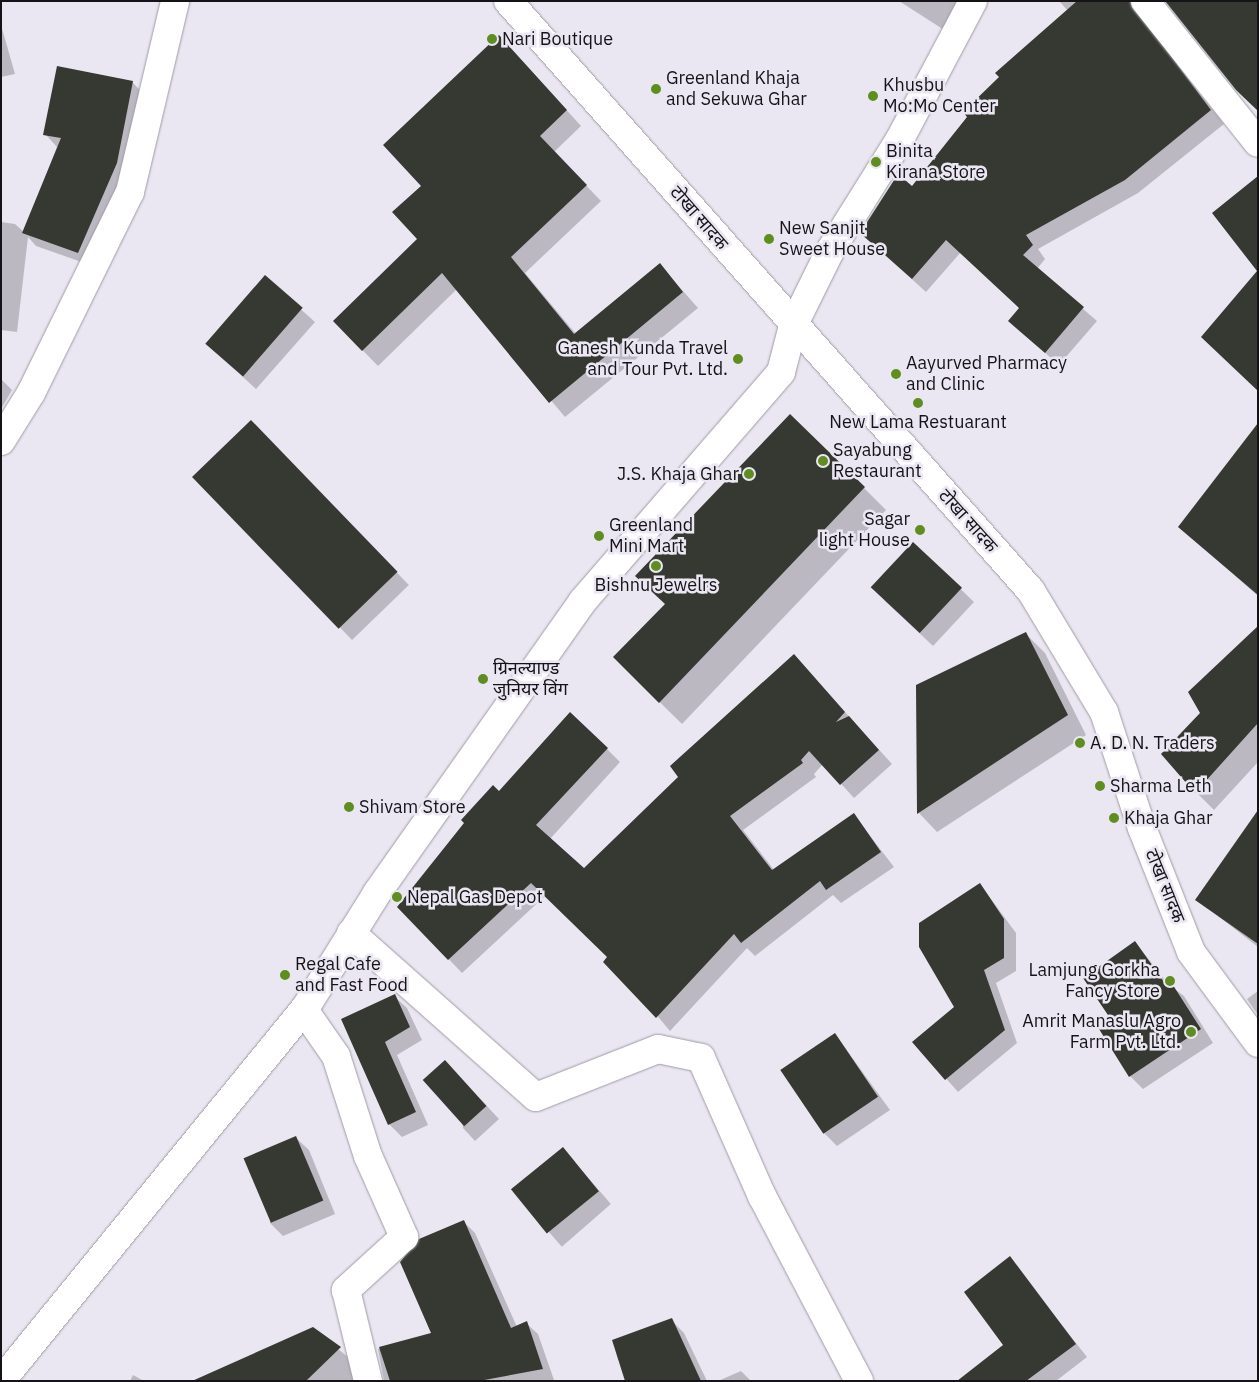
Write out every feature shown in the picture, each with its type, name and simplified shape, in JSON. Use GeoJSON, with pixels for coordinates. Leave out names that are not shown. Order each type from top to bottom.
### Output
{"type":"FeatureCollection","features":[{"type":"Feature","properties":{"kind":"street"},"geometry":{"type":"LineString","coordinates":[[1,440],[31,393],[130,192],[175,1]]}},
{"type":"Feature","properties":{"kind":"street","name":"टोखा सादक"},"geometry":{"type":"LineString","coordinates":[[508,1],[793,326],[1031,591],[1104,712],[1142,828],[1191,952],[1258,1043]]}},
{"type":"Feature","properties":{"kind":"street"},"geometry":{"type":"LineString","coordinates":[[1,1381],[304,1010],[351,933],[582,602],[780,372],[793,326],[857,203],[900,140],[973,1]]}},
{"type":"Feature","properties":{"kind":"street"},"geometry":{"type":"LineString","coordinates":[[1144,1],[1258,143]]}},
{"type":"Feature","properties":{"kind":"street"},"geometry":{"type":"LineString","coordinates":[[351,933],[536,1097],[658,1049],[701,1058],[762,1196],[859,1381]]}},
{"type":"Feature","properties":{"kind":"street"},"geometry":{"type":"LineString","coordinates":[[304,1010],[336,1056],[368,1156],[404,1237],[346,1290],[368,1381]]}},
{"type":"Feature","properties":{"kind":"building"},"geometry":{"type":"Polygon","coordinates":[[[1077,1],[1130,1],[1211,110],[1125,180],[1026,235],[1033,245],[1023,255],[1084,307],[1045,353],[1008,321],[1019,308],[946,240],[912,279],[860,233],[898,174],[912,186],[967,117],[963,112],[999,77],[995,73],[1077,1]]]}},
{"type":"Feature","properties":{"kind":"building"},"geometry":{"type":"Polygon","coordinates":[[[1165,1],[1258,1],[1258,111],[1236,90],[1165,1]]]}},
{"type":"Feature","properties":{"kind":"building"},"geometry":{"type":"Polygon","coordinates":[[[499,35],[567,110],[540,136],[587,185],[511,257],[574,334],[660,263],[683,292],[549,403],[442,273],[362,351],[333,321],[417,239],[392,212],[421,186],[383,145],[499,35]]]}},
{"type":"Feature","properties":{"kind":"building"},"geometry":{"type":"Polygon","coordinates":[[[57,66],[133,81],[117,163],[78,253],[22,233],[61,138],[43,135],[57,66]]]}},
{"type":"Feature","properties":{"kind":"building"},"geometry":{"type":"Polygon","coordinates":[[[1258,176],[1258,391],[1201,337],[1257,271],[1212,213],[1258,176]]]}},
{"type":"Feature","properties":{"kind":"building"},"geometry":{"type":"Polygon","coordinates":[[[265,275],[303,308],[243,376],[205,344],[265,275]]]}},
{"type":"Feature","properties":{"kind":"building"},"geometry":{"type":"Polygon","coordinates":[[[790,414],[865,487],[659,703],[613,657],[665,604],[635,576],[790,414]]]}},
{"type":"Feature","properties":{"kind":"building"},"geometry":{"type":"Polygon","coordinates":[[[251,420],[398,572],[339,629],[192,477],[251,420]]]}},
{"type":"Feature","properties":{"kind":"building"},"geometry":{"type":"Polygon","coordinates":[[[1258,423],[1258,595],[1178,527],[1258,423]]]}},
{"type":"Feature","properties":{"kind":"building"},"geometry":{"type":"Polygon","coordinates":[[[913,542],[962,588],[920,633],[871,587],[913,542]]]}},
{"type":"Feature","properties":{"kind":"building"},"geometry":{"type":"Polygon","coordinates":[[[1258,626],[1258,723],[1195,793],[1161,754],[1200,713],[1188,692],[1258,626]]]}},
{"type":"Feature","properties":{"kind":"building"},"geometry":{"type":"Polygon","coordinates":[[[1026,632],[1068,715],[917,814],[916,685],[1026,632]]]}},
{"type":"Feature","properties":{"kind":"building"},"geometry":{"type":"Polygon","coordinates":[[[794,654],[845,712],[836,722],[849,716],[879,750],[840,785],[809,751],[801,760],[803,763],[730,816],[772,870],[854,813],[881,852],[826,890],[820,881],[741,943],[734,934],[656,1018],[603,962],[607,957],[531,883],[448,960],[397,907],[464,823],[461,820],[493,785],[499,791],[570,712],[608,748],[536,825],[584,868],[678,777],[670,766],[794,654]]]}},
{"type":"Feature","properties":{"kind":"building"},"geometry":{"type":"Polygon","coordinates":[[[1258,810],[1258,944],[1195,900],[1258,810]]]}},
{"type":"Feature","properties":{"kind":"building"},"geometry":{"type":"Polygon","coordinates":[[[980,883],[1004,919],[1004,958],[984,970],[1005,1030],[945,1080],[912,1042],[954,1007],[919,947],[919,923],[980,883]]]}},
{"type":"Feature","properties":{"kind":"building"},"geometry":{"type":"Polygon","coordinates":[[[1135,941],[1166,985],[1171,982],[1201,1029],[1129,1077],[1099,1029],[1112,1021],[1083,978],[1135,941]]]}},
{"type":"Feature","properties":{"kind":"building"},"geometry":{"type":"Polygon","coordinates":[[[395,994],[410,1027],[385,1042],[416,1112],[388,1125],[341,1019],[395,994]]]}},
{"type":"Feature","properties":{"kind":"building"},"geometry":{"type":"Polygon","coordinates":[[[835,1033],[878,1097],[823,1134],[780,1070],[835,1033]]]}},
{"type":"Feature","properties":{"kind":"building"},"geometry":{"type":"Polygon","coordinates":[[[445,1060],[486,1106],[464,1126],[423,1080],[445,1060]]]}},
{"type":"Feature","properties":{"kind":"building"},"geometry":{"type":"Polygon","coordinates":[[[296,1136],[323,1200],[271,1223],[244,1158],[296,1136]]]}},
{"type":"Feature","properties":{"kind":"building"},"geometry":{"type":"Polygon","coordinates":[[[563,1147],[599,1191],[547,1233],[511,1189],[563,1147]]]}},
{"type":"Feature","properties":{"kind":"building"},"geometry":{"type":"Polygon","coordinates":[[[464,1220],[511,1328],[527,1321],[543,1369],[479,1381],[390,1381],[379,1347],[431,1333],[400,1262],[419,1239],[464,1220]]]}},
{"type":"Feature","properties":{"kind":"building"},"geometry":{"type":"Polygon","coordinates":[[[1010,1256],[1076,1344],[1026,1381],[957,1381],[1003,1345],[964,1292],[1010,1256]]]}},
{"type":"Feature","properties":{"kind":"building"},"geometry":{"type":"Polygon","coordinates":[[[672,1318],[701,1381],[625,1381],[612,1340],[672,1318]]]}},
{"type":"Feature","properties":{"kind":"building"},"geometry":{"type":"Polygon","coordinates":[[[313,1327],[341,1347],[306,1381],[192,1381],[313,1327]]]}},
{"type":"Feature","properties":{"kind":"place","name":"Nari Boutique"},"geometry":{"type":"Point","coordinates":[492,39]}},
{"type":"Feature","properties":{"kind":"place","name":"Greenland Khaja and Sekuwa Ghar"},"geometry":{"type":"Point","coordinates":[656,89]}},
{"type":"Feature","properties":{"kind":"place","name":"Khusbu Mo:Mo Center"},"geometry":{"type":"Point","coordinates":[873,96]}},
{"type":"Feature","properties":{"kind":"place","name":"Binita Kirana Store"},"geometry":{"type":"Point","coordinates":[876,162]}},
{"type":"Feature","properties":{"kind":"place","name":"New Sanjit Sweet House"},"geometry":{"type":"Point","coordinates":[769,239]}},
{"type":"Feature","properties":{"kind":"place","name":"Ganesh Kunda Travel and Tour Pvt. Ltd."},"geometry":{"type":"Point","coordinates":[738,359]}},
{"type":"Feature","properties":{"kind":"place","name":"Aayurved Pharmacy and Clinic"},"geometry":{"type":"Point","coordinates":[896,374]}},
{"type":"Feature","properties":{"kind":"place","name":"New Lama Restuarant"},"geometry":{"type":"Point","coordinates":[918,403]}},
{"type":"Feature","properties":{"kind":"place","name":"Sayabung Restaurant"},"geometry":{"type":"Point","coordinates":[823,461]}},
{"type":"Feature","properties":{"kind":"place","name":"J.S. Khaja Ghar"},"geometry":{"type":"Point","coordinates":[749,474]}},
{"type":"Feature","properties":{"kind":"place","name":"Sagar light House"},"geometry":{"type":"Point","coordinates":[920,530]}},
{"type":"Feature","properties":{"kind":"place","name":"Greenland Mini Mart"},"geometry":{"type":"Point","coordinates":[599,536]}},
{"type":"Feature","properties":{"kind":"place","name":"Bishnu Jewelrs"},"geometry":{"type":"Point","coordinates":[656,566]}},
{"type":"Feature","properties":{"kind":"place","name":"ग्रिनल्याण्ड जुनियर विंग"},"geometry":{"type":"Point","coordinates":[483,679]}},
{"type":"Feature","properties":{"kind":"place","name":"A. D. N. Traders"},"geometry":{"type":"Point","coordinates":[1080,743]}},
{"type":"Feature","properties":{"kind":"place","name":"Sharma Leth"},"geometry":{"type":"Point","coordinates":[1100,786]}},
{"type":"Feature","properties":{"kind":"place","name":"Shivam Store"},"geometry":{"type":"Point","coordinates":[349,807]}},
{"type":"Feature","properties":{"kind":"place","name":"Khaja Ghar"},"geometry":{"type":"Point","coordinates":[1114,818]}},
{"type":"Feature","properties":{"kind":"place","name":"Nepal Gas Depot"},"geometry":{"type":"Point","coordinates":[397,897]}},
{"type":"Feature","properties":{"kind":"place","name":"Regal Cafe and Fast Food"},"geometry":{"type":"Point","coordinates":[285,975]}},
{"type":"Feature","properties":{"kind":"place","name":"Lamjung Gorkha Fancy Store"},"geometry":{"type":"Point","coordinates":[1170,981]}},
{"type":"Feature","properties":{"kind":"place","name":"Amrit Manaslu Agro Farm Pvt. Ltd."},"geometry":{"type":"Point","coordinates":[1191,1032]}}]}
